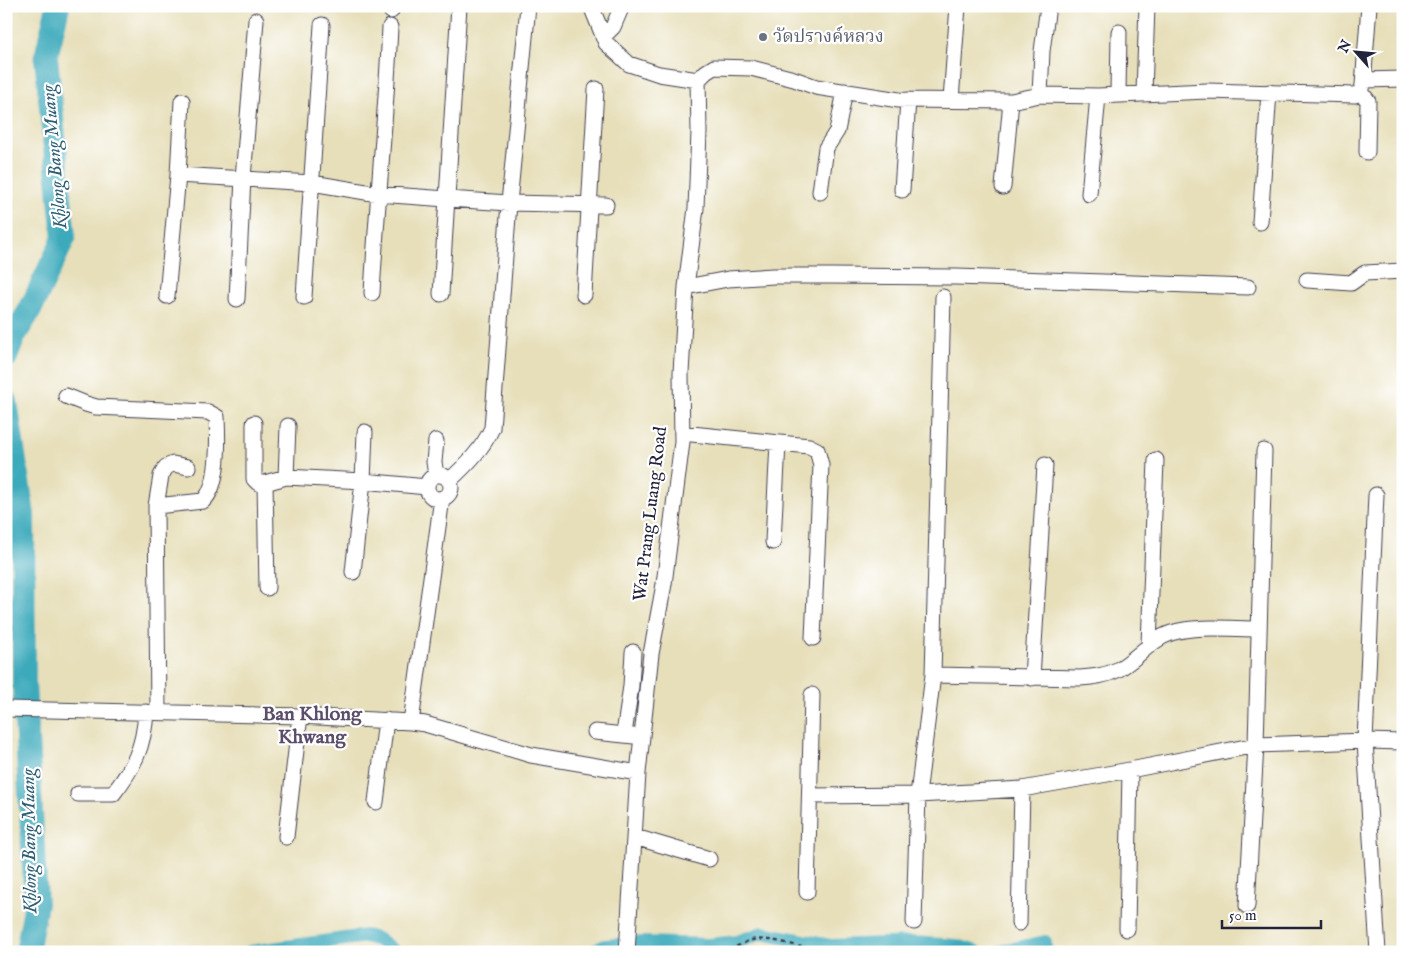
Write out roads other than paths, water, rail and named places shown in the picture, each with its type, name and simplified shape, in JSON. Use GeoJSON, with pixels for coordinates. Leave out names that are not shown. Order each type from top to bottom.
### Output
{"type":"FeatureCollection","features":[{"type":"Feature","properties":{"kind":"street"},"geometry":{"type":"LineString","coordinates":[[441,294],[459,6]]}},
{"type":"Feature","properties":{"kind":"street"},"geometry":{"type":"LineString","coordinates":[[254,423],[254,479],[258,483],[286,477],[362,481],[437,481],[472,458],[489,434],[492,428],[528,6]]}},
{"type":"Feature","properties":{"kind":"street"},"geometry":{"type":"LineString","coordinates":[[591,6],[606,43],[629,64],[658,74],[698,80],[714,67],[750,68],[794,79],[816,87],[908,100],[1011,101],[1040,95],[1098,96],[1144,93],[1269,92],[1355,95],[1362,86],[1403,79]]}},
{"type":"Feature","properties":{"kind":"street"},"geometry":{"type":"LineString","coordinates":[[603,37],[614,27],[622,6]]}},
{"type":"Feature","properties":{"kind":"street"},"geometry":{"type":"LineString","coordinates":[[951,100],[958,6]]}},
{"type":"Feature","properties":{"kind":"street"},"geometry":{"type":"LineString","coordinates":[[1040,95],[1042,51],[1048,6]]}},
{"type":"Feature","properties":{"kind":"street"},"geometry":{"type":"LineString","coordinates":[[1144,93],[1147,6]]}},
{"type":"Feature","properties":{"kind":"street"},"geometry":{"type":"LineString","coordinates":[[1367,152],[1368,101],[1362,86],[1369,6]]}},
{"type":"Feature","properties":{"kind":"street"},"geometry":{"type":"LineString","coordinates":[[238,299],[243,178],[256,20]]}},
{"type":"Feature","properties":{"kind":"street"},"geometry":{"type":"LineString","coordinates":[[304,297],[322,26]]}},
{"type":"Feature","properties":{"kind":"street"},"geometry":{"type":"LineString","coordinates":[[372,293],[390,27]]}},
{"type":"Feature","properties":{"kind":"street"},"geometry":{"type":"LineString","coordinates":[[1118,94],[1119,32]]}},
{"type":"Feature","properties":{"kind":"street","name":"Wat Prang Luang Road"},"geometry":{"type":"LineString","coordinates":[[629,950],[638,773],[651,654],[664,584],[682,433],[681,372],[686,287],[696,208],[699,132],[698,80]]}},
{"type":"Feature","properties":{"kind":"street"},"geometry":{"type":"LineString","coordinates":[[584,295],[596,89]]}},
{"type":"Feature","properties":{"kind":"street"},"geometry":{"type":"LineString","coordinates":[[820,192],[826,148],[837,131],[845,91]]}},
{"type":"Feature","properties":{"kind":"street"},"geometry":{"type":"LineString","coordinates":[[1260,222],[1269,92]]}},
{"type":"Feature","properties":{"kind":"street"},"geometry":{"type":"LineString","coordinates":[[1089,194],[1098,96]]}},
{"type":"Feature","properties":{"kind":"street"},"geometry":{"type":"LineString","coordinates":[[902,190],[908,100]]}},
{"type":"Feature","properties":{"kind":"street"},"geometry":{"type":"LineString","coordinates":[[167,296],[178,175],[182,101]]}},
{"type":"Feature","properties":{"kind":"street"},"geometry":{"type":"LineString","coordinates":[[1003,187],[1011,101]]}},
{"type":"Feature","properties":{"kind":"street"},"geometry":{"type":"LineString","coordinates":[[178,175],[312,183],[378,194],[447,199],[510,203],[606,205]]}},
{"type":"Feature","properties":{"kind":"street"},"geometry":{"type":"LineString","coordinates":[[1308,280],[1351,283],[1365,273],[1403,271]]}},
{"type":"Feature","properties":{"kind":"street"},"geometry":{"type":"LineString","coordinates":[[686,287],[728,279],[773,276],[956,277],[1248,287]]}},
{"type":"Feature","properties":{"kind":"street"},"geometry":{"type":"LineString","coordinates":[[914,922],[918,795],[933,675],[943,297]]}},
{"type":"Feature","properties":{"kind":"street"},"geometry":{"type":"LineString","coordinates":[[66,396],[96,407],[208,412],[217,417],[216,463],[212,490],[209,496],[203,501],[156,506]]}},
{"type":"Feature","properties":{"kind":"street"},"geometry":{"type":"LineString","coordinates":[[286,477],[288,426]]}},
{"type":"Feature","properties":{"kind":"street"},"geometry":{"type":"LineString","coordinates":[[353,572],[365,432]]}},
{"type":"Feature","properties":{"kind":"street"},"geometry":{"type":"LineString","coordinates":[[682,433],[809,446],[817,450],[820,465],[813,638]]}},
{"type":"Feature","properties":{"kind":"street"},"geometry":{"type":"LineString","coordinates":[[411,722],[442,498],[450,492],[437,481],[434,462],[436,441]]}},
{"type":"Feature","properties":{"kind":"street"},"geometry":{"type":"LineString","coordinates":[[773,542],[778,443]]}},
{"type":"Feature","properties":{"kind":"street"},"geometry":{"type":"LineString","coordinates":[[1247,906],[1256,745],[1264,451]]}},
{"type":"Feature","properties":{"kind":"street"},"geometry":{"type":"LineString","coordinates":[[1149,645],[1156,460]]}},
{"type":"Feature","properties":{"kind":"street"},"geometry":{"type":"LineString","coordinates":[[78,794],[113,794],[132,767],[140,749],[152,712],[156,506],[161,476],[166,467],[173,464],[188,467]]}},
{"type":"Feature","properties":{"kind":"street"},"geometry":{"type":"LineString","coordinates":[[1032,678],[1044,465]]}},
{"type":"Feature","properties":{"kind":"street"},"geometry":{"type":"LineString","coordinates":[[265,483],[267,588]]}},
{"type":"Feature","properties":{"kind":"street"},"geometry":{"type":"LineString","coordinates":[[1376,495],[1365,741],[1378,952]]}},
{"type":"Feature","properties":{"kind":"street"},"geometry":{"type":"LineString","coordinates":[[933,675],[1032,678],[1098,677],[1118,669],[1149,645],[1169,633],[1186,629],[1258,629]]}},
{"type":"Feature","properties":{"kind":"street"},"geometry":{"type":"LineString","coordinates":[[624,734],[631,686],[633,652]]}},
{"type":"Feature","properties":{"kind":"street"},"geometry":{"type":"LineString","coordinates":[[807,892],[812,695]]}},
{"type":"Feature","properties":{"kind":"street"},"geometry":{"type":"LineString","coordinates":[[6,709],[300,716],[411,722],[425,724],[531,755],[638,773]]}},
{"type":"Feature","properties":{"kind":"street"},"geometry":{"type":"LineString","coordinates":[[286,837],[300,716]]}},
{"type":"Feature","properties":{"kind":"street"},"geometry":{"type":"LineString","coordinates":[[376,802],[386,720]]}},
{"type":"Feature","properties":{"kind":"street"},"geometry":{"type":"LineString","coordinates":[[595,732],[642,737]]}},
{"type":"Feature","properties":{"kind":"street"},"geometry":{"type":"LineString","coordinates":[[810,796],[918,795],[1022,789],[1256,745],[1365,741],[1403,742]]}},
{"type":"Feature","properties":{"kind":"street"},"geometry":{"type":"LineString","coordinates":[[1127,929],[1130,770]]}},
{"type":"Feature","properties":{"kind":"street"},"geometry":{"type":"LineString","coordinates":[[1019,923],[1022,789]]}},
{"type":"Feature","properties":{"kind":"street"},"geometry":{"type":"LineString","coordinates":[[635,837],[709,858]]}},
{"type":"Feature","properties":{"kind":"waterway","name":"Khlong Bang Muang"},"geometry":{"type":"LineString","coordinates":[[6,357],[14,336],[30,310],[64,238],[46,57],[58,6]]}},
{"type":"Feature","properties":{"kind":"waterway","name":"Khlong Bang Muang"},"geometry":{"type":"LineString","coordinates":[[6,402],[23,515],[24,682],[36,903],[27,952]]}},
{"type":"Feature","properties":{"kind":"waterway"},"geometry":{"type":"LineString","coordinates":[[592,952],[605,946],[642,943],[709,945],[737,942],[762,933],[830,946],[914,943],[957,946],[976,952]]}},
{"type":"Feature","properties":{"kind":"waterway"},"geometry":{"type":"LineString","coordinates":[[250,952],[366,936],[379,940],[395,952]]}},
{"type":"Feature","properties":{"kind":"waterway"},"geometry":{"type":"LineString","coordinates":[[1000,952],[1045,942],[1045,952]]}},
{"type":"Feature","properties":{"kind":"place","name":"วัดปรางค์หลวง"},"geometry":{"type":"Point","coordinates":[763,37]}},
{"type":"Feature","properties":{"kind":"district","name":"Ban Khlong Khwang"},"geometry":{"type":"Point","coordinates":[312,726]}}]}
